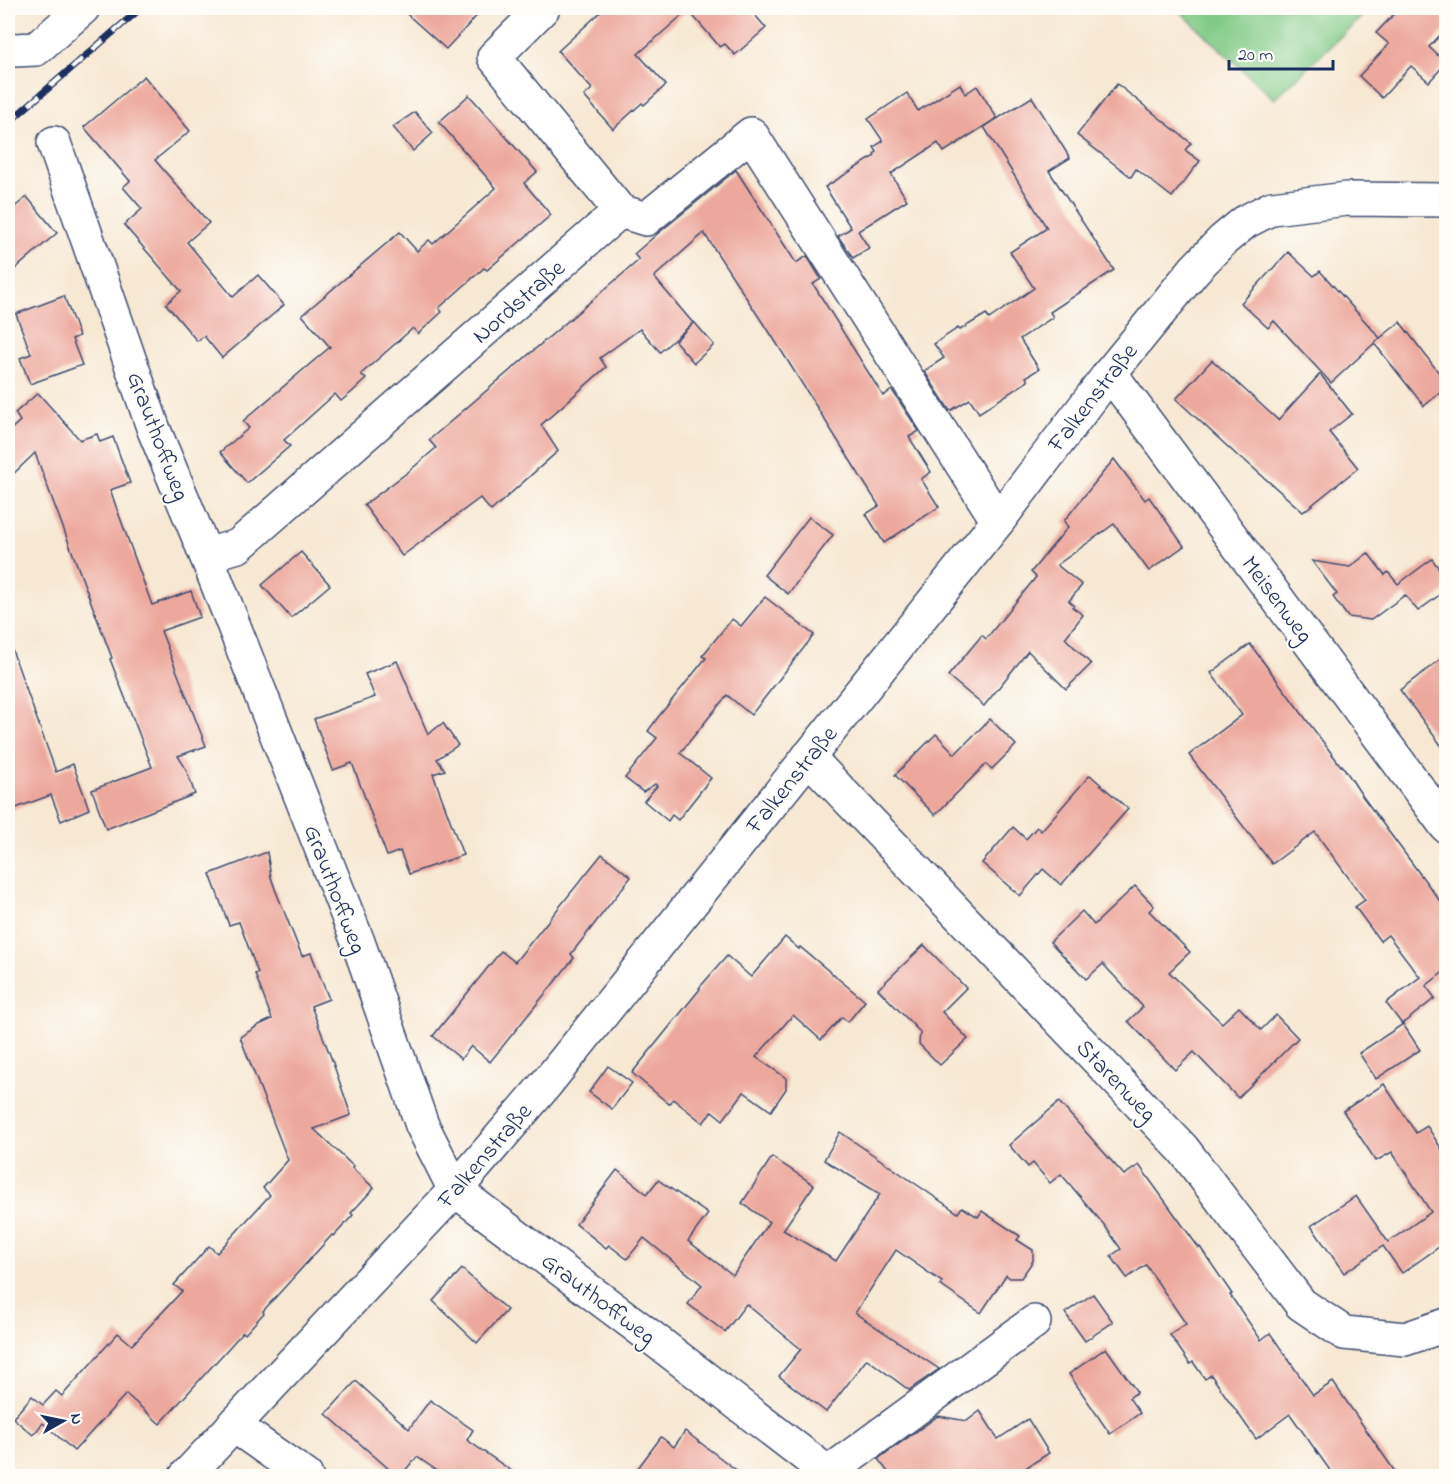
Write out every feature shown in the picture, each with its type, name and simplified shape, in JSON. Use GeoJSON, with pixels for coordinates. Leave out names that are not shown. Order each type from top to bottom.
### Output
{"type":"FeatureCollection","features":[{"type":"Feature","properties":{"kind":"street"},"geometry":{"type":"LineString","coordinates":[[10,46],[36,49],[83,8]]}},
{"type":"Feature","properties":{"kind":"street"},"geometry":{"type":"LineString","coordinates":[[543,8],[494,57],[620,211],[645,219],[751,134],[998,521]]}},
{"type":"Feature","properties":{"kind":"street","name":"Grauthoffweg"},"geometry":{"type":"LineString","coordinates":[[54,143],[154,430],[206,555],[358,942],[422,1125],[455,1190],[659,1343],[828,1476]]}},
{"type":"Feature","properties":{"kind":"street","name":"Falkenstraße"},"geometry":{"type":"LineString","coordinates":[[186,1476],[455,1190],[566,1060],[998,521],[1110,373],[1195,269],[1222,241],[1245,222],[1272,208],[1347,199],[1446,200]]}},
{"type":"Feature","properties":{"kind":"street","name":"Nordstraße"},"geometry":{"type":"LineString","coordinates":[[206,555],[238,546],[620,211]]}},
{"type":"Feature","properties":{"kind":"street","name":"Meisenweg"},"geometry":{"type":"LineString","coordinates":[[1110,373],[1446,826]]}},
{"type":"Feature","properties":{"kind":"street","name":"Starenweg"},"geometry":{"type":"LineString","coordinates":[[808,757],[1183,1149],[1301,1304],[1344,1333],[1405,1339],[1446,1324]]}},
{"type":"Feature","properties":{"kind":"street"},"geometry":{"type":"LineString","coordinates":[[828,1476],[1034,1322]]}},
{"type":"Feature","properties":{"kind":"street"},"geometry":{"type":"LineString","coordinates":[[233,1425],[306,1476]]}},
{"type":"Feature","properties":{"kind":"green space"},"geometry":{"type":"Polygon","coordinates":[[[1176,8],[1371,8],[1274,99],[1176,8]]]}},
{"type":"Feature","properties":{"kind":"building"},"geometry":{"type":"Polygon","coordinates":[[[400,8],[484,8],[446,49],[400,8]]]}},
{"type":"Feature","properties":{"kind":"building"},"geometry":{"type":"Polygon","coordinates":[[[605,8],[749,8],[766,28],[735,55],[725,44],[720,47],[688,10],[638,54],[666,85],[613,129],[584,96],[592,89],[558,51],[605,8]]]}},
{"type":"Feature","properties":{"kind":"building"},"geometry":{"type":"Polygon","coordinates":[[[1400,8],[1446,8],[1446,29],[1429,47],[1446,63],[1429,82],[1411,66],[1382,98],[1359,76],[1389,44],[1376,33],[1400,8]]]}},
{"type":"Feature","properties":{"kind":"building"},"geometry":{"type":"Polygon","coordinates":[[[144,76],[190,131],[155,160],[209,223],[187,242],[233,297],[258,275],[284,305],[222,358],[204,336],[197,341],[166,304],[181,291],[124,225],[142,209],[123,187],[130,181],[84,127],[144,76]]]}},
{"type":"Feature","properties":{"kind":"building"},"geometry":{"type":"Polygon","coordinates":[[[960,84],[965,94],[977,86],[997,118],[944,152],[938,143],[891,174],[907,200],[858,231],[869,248],[853,258],[838,236],[851,228],[825,187],[875,156],[877,152],[874,147],[883,141],[868,119],[907,93],[918,111],[960,84]]]}},
{"type":"Feature","properties":{"kind":"building"},"geometry":{"type":"Polygon","coordinates":[[[1117,84],[1191,143],[1185,150],[1200,161],[1172,197],[1136,169],[1131,177],[1077,135],[1117,84]]]}},
{"type":"Feature","properties":{"kind":"building"},"geometry":{"type":"Polygon","coordinates":[[[469,95],[537,172],[524,183],[551,215],[487,270],[484,268],[439,308],[442,312],[418,334],[413,328],[361,374],[366,379],[352,392],[341,401],[335,394],[284,440],[290,446],[247,483],[220,452],[249,428],[243,421],[330,347],[302,315],[400,232],[417,251],[429,240],[433,244],[496,188],[439,122],[469,95]]]}},
{"type":"Feature","properties":{"kind":"building"},"geometry":{"type":"Polygon","coordinates":[[[1032,97],[1070,158],[1049,171],[1114,270],[1050,312],[1053,317],[1020,339],[1039,369],[1026,377],[1028,381],[979,413],[970,399],[950,411],[924,371],[944,358],[934,344],[958,328],[960,330],[986,314],[989,319],[1034,288],[1010,252],[1047,228],[984,127],[1032,97]]]}},
{"type":"Feature","properties":{"kind":"building"},"geometry":{"type":"Polygon","coordinates":[[[415,112],[433,133],[413,151],[393,127],[415,112]]]}},
{"type":"Feature","properties":{"kind":"building"},"geometry":{"type":"Polygon","coordinates":[[[736,170],[796,263],[807,256],[821,279],[813,284],[883,396],[892,390],[919,431],[909,437],[931,472],[921,479],[939,507],[884,543],[866,514],[879,506],[704,233],[654,277],[693,323],[660,352],[640,329],[600,358],[606,367],[541,425],[558,451],[491,511],[480,498],[402,556],[364,505],[436,448],[429,440],[639,260],[634,254],[736,170]]]}},
{"type":"Feature","properties":{"kind":"building"},"geometry":{"type":"Polygon","coordinates":[[[27,197],[57,233],[8,275],[8,212],[27,197]]]}},
{"type":"Feature","properties":{"kind":"building"},"geometry":{"type":"Polygon","coordinates":[[[1288,252],[1314,276],[1320,271],[1380,338],[1331,383],[1274,321],[1268,328],[1241,303],[1288,252]]]}},
{"type":"Feature","properties":{"kind":"building"},"geometry":{"type":"Polygon","coordinates":[[[64,296],[79,336],[72,339],[82,365],[30,384],[20,358],[31,354],[16,314],[64,296]]]}},
{"type":"Feature","properties":{"kind":"building"},"geometry":{"type":"Polygon","coordinates":[[[694,322],[714,345],[694,363],[675,341],[694,322]]]}},
{"type":"Feature","properties":{"kind":"building"},"geometry":{"type":"Polygon","coordinates":[[[1400,322],[1446,382],[1446,388],[1424,406],[1374,343],[1400,322]]]}},
{"type":"Feature","properties":{"kind":"building"},"geometry":{"type":"Polygon","coordinates":[[[1212,360],[1278,420],[1320,374],[1352,414],[1329,432],[1358,468],[1303,512],[1176,399],[1212,360]]]}},
{"type":"Feature","properties":{"kind":"building"},"geometry":{"type":"Polygon","coordinates":[[[38,393],[80,440],[97,434],[100,442],[113,437],[130,483],[110,490],[152,605],[191,591],[200,617],[161,631],[206,746],[178,756],[186,769],[195,794],[106,829],[92,790],[152,767],[35,453],[8,479],[8,432],[20,421],[15,413],[38,393]]]}},
{"type":"Feature","properties":{"kind":"building"},"geometry":{"type":"Polygon","coordinates":[[[1114,459],[1145,500],[1149,497],[1184,546],[1149,571],[1114,524],[1057,565],[1082,585],[1069,601],[1074,605],[1072,607],[1083,615],[1065,638],[1091,664],[1066,689],[1028,651],[984,706],[948,676],[982,635],[986,639],[1036,577],[1031,572],[1068,527],[1064,521],[1114,459]]]}},
{"type":"Feature","properties":{"kind":"building"},"geometry":{"type":"Polygon","coordinates":[[[809,517],[833,535],[788,594],[764,575],[809,517]]]}},
{"type":"Feature","properties":{"kind":"building"},"geometry":{"type":"Polygon","coordinates":[[[301,552],[330,585],[291,618],[262,585],[301,552]]]}},
{"type":"Feature","properties":{"kind":"building"},"geometry":{"type":"Polygon","coordinates":[[[1368,553],[1385,575],[1388,572],[1398,584],[1432,559],[1446,578],[1446,590],[1418,611],[1405,595],[1371,620],[1348,617],[1333,597],[1337,594],[1312,561],[1350,567],[1368,553]]]}},
{"type":"Feature","properties":{"kind":"building"},"geometry":{"type":"Polygon","coordinates":[[[765,597],[814,635],[751,715],[727,695],[680,753],[711,778],[678,820],[672,815],[668,821],[644,801],[657,786],[655,784],[643,792],[625,778],[657,738],[648,731],[706,658],[702,656],[732,619],[741,626],[765,597]]]}},
{"type":"Feature","properties":{"kind":"building"},"geometry":{"type":"Polygon","coordinates":[[[1250,644],[1342,765],[1446,909],[1446,970],[1426,986],[1435,998],[1402,1024],[1386,1003],[1420,977],[1388,935],[1380,941],[1355,907],[1365,900],[1315,832],[1272,864],[1189,755],[1242,715],[1211,673],[1250,644]]]}},
{"type":"Feature","properties":{"kind":"building"},"geometry":{"type":"Polygon","coordinates":[[[11,647],[56,772],[73,764],[89,809],[61,821],[51,795],[8,811],[8,648],[11,647]]]}},
{"type":"Feature","properties":{"kind":"building"},"geometry":{"type":"Polygon","coordinates":[[[1446,655],[1446,752],[1400,690],[1446,655]]]}},
{"type":"Feature","properties":{"kind":"building"},"geometry":{"type":"Polygon","coordinates":[[[397,661],[428,734],[443,723],[458,745],[437,759],[445,770],[433,774],[463,855],[409,874],[400,851],[387,856],[352,763],[333,770],[314,719],[375,697],[365,674],[397,661]]]}},
{"type":"Feature","properties":{"kind":"building"},"geometry":{"type":"Polygon","coordinates":[[[990,719],[1016,745],[992,769],[986,764],[935,815],[895,775],[936,734],[955,754],[990,719]]]}},
{"type":"Feature","properties":{"kind":"building"},"geometry":{"type":"Polygon","coordinates":[[[1090,775],[1128,809],[1061,885],[1043,869],[1020,896],[982,863],[1013,827],[1026,839],[1037,827],[1041,831],[1090,775]]]}},
{"type":"Feature","properties":{"kind":"building"},"geometry":{"type":"Polygon","coordinates":[[[267,852],[275,889],[302,956],[311,953],[329,999],[311,1006],[351,1115],[314,1129],[374,1188],[334,1236],[332,1235],[245,1334],[243,1332],[160,1424],[126,1394],[74,1451],[43,1423],[33,1435],[13,1418],[32,1396],[43,1405],[56,1391],[62,1396],[118,1333],[132,1345],[182,1291],[174,1285],[209,1246],[217,1253],[270,1195],[263,1188],[288,1160],[240,1037],[272,1019],[239,922],[229,925],[210,874],[267,852]]]}},
{"type":"Feature","properties":{"kind":"building"},"geometry":{"type":"Polygon","coordinates":[[[602,854],[631,877],[571,954],[574,958],[490,1062],[471,1046],[461,1059],[433,1036],[501,951],[515,962],[602,854]]]}},
{"type":"Feature","properties":{"kind":"building"},"geometry":{"type":"Polygon","coordinates":[[[1135,886],[1154,906],[1149,911],[1190,952],[1169,972],[1222,1023],[1239,1007],[1261,1030],[1276,1015],[1298,1038],[1238,1098],[1194,1052],[1175,1070],[1128,1021],[1143,1007],[1103,964],[1086,979],[1050,942],[1082,911],[1094,925],[1135,886]]]}},
{"type":"Feature","properties":{"kind":"building"},"geometry":{"type":"Polygon","coordinates":[[[785,937],[865,1001],[848,1022],[842,1017],[821,1040],[793,1015],[756,1057],[786,1078],[786,1089],[771,1111],[744,1092],[723,1120],[712,1111],[703,1123],[673,1099],[669,1104],[632,1073],[727,956],[751,977],[785,937]]]}},
{"type":"Feature","properties":{"kind":"building"},"geometry":{"type":"Polygon","coordinates":[[[924,945],[966,988],[942,1012],[968,1039],[940,1065],[919,1044],[920,1032],[878,989],[924,945]]]}},
{"type":"Feature","properties":{"kind":"building"},"geometry":{"type":"Polygon","coordinates":[[[1403,1024],[1420,1050],[1376,1079],[1359,1053],[1403,1024]]]}},
{"type":"Feature","properties":{"kind":"building"},"geometry":{"type":"Polygon","coordinates":[[[608,1066],[632,1083],[612,1109],[589,1092],[608,1066]]]}},
{"type":"Feature","properties":{"kind":"building"},"geometry":{"type":"Polygon","coordinates":[[[1384,1084],[1416,1133],[1427,1126],[1446,1156],[1446,1242],[1402,1273],[1383,1246],[1344,1273],[1311,1226],[1356,1196],[1388,1242],[1431,1212],[1392,1152],[1376,1161],[1343,1111],[1384,1084]]]}},
{"type":"Feature","properties":{"kind":"building"},"geometry":{"type":"Polygon","coordinates":[[[1059,1102],[1124,1175],[1139,1165],[1200,1247],[1261,1340],[1270,1333],[1313,1395],[1333,1382],[1398,1476],[1334,1476],[1290,1414],[1256,1439],[1211,1375],[1205,1379],[1193,1362],[1190,1364],[1170,1335],[1186,1324],[1146,1265],[1127,1278],[1111,1256],[1121,1249],[1105,1226],[1061,1174],[1050,1183],[1033,1163],[1028,1167],[1009,1145],[1059,1102]]]}},
{"type":"Feature","properties":{"kind":"building"},"geometry":{"type":"Polygon","coordinates":[[[840,1132],[958,1213],[962,1207],[978,1217],[982,1211],[1020,1236],[1017,1240],[1033,1250],[1033,1261],[1021,1278],[1010,1278],[1006,1275],[981,1313],[940,1285],[942,1282],[896,1250],[855,1313],[939,1369],[909,1390],[867,1359],[826,1412],[779,1376],[801,1349],[746,1304],[725,1332],[688,1304],[702,1285],[644,1238],[627,1259],[609,1245],[606,1248],[576,1224],[617,1170],[647,1194],[658,1180],[708,1214],[688,1241],[733,1275],[769,1222],[742,1203],[772,1157],[814,1185],[783,1230],[836,1261],[880,1194],[824,1160],[840,1132]]]}},
{"type":"Feature","properties":{"kind":"building"},"geometry":{"type":"Polygon","coordinates":[[[462,1269],[507,1310],[477,1343],[433,1301],[462,1269]]]}},
{"type":"Feature","properties":{"kind":"building"},"geometry":{"type":"Polygon","coordinates":[[[1093,1294],[1113,1322],[1085,1341],[1065,1313],[1093,1294]]]}},
{"type":"Feature","properties":{"kind":"building"},"geometry":{"type":"Polygon","coordinates":[[[1106,1348],[1137,1392],[1129,1398],[1140,1413],[1110,1434],[1069,1374],[1106,1348]]]}},
{"type":"Feature","properties":{"kind":"building"},"geometry":{"type":"Polygon","coordinates":[[[356,1381],[409,1429],[430,1400],[473,1430],[467,1440],[519,1476],[445,1476],[417,1457],[400,1476],[397,1476],[326,1414],[356,1381]]]}},
{"type":"Feature","properties":{"kind":"building"},"geometry":{"type":"Polygon","coordinates":[[[980,1411],[998,1439],[1028,1419],[1049,1453],[1013,1476],[891,1476],[878,1459],[938,1416],[967,1421],[980,1411]]]}},
{"type":"Feature","properties":{"kind":"building"},"geometry":{"type":"Polygon","coordinates":[[[685,1431],[744,1476],[632,1476],[661,1437],[674,1447],[685,1431]]]}},
{"type":"Feature","properties":{"kind":"railway"},"geometry":{"type":"LineString","coordinates":[[8,123],[141,8]]}}]}
